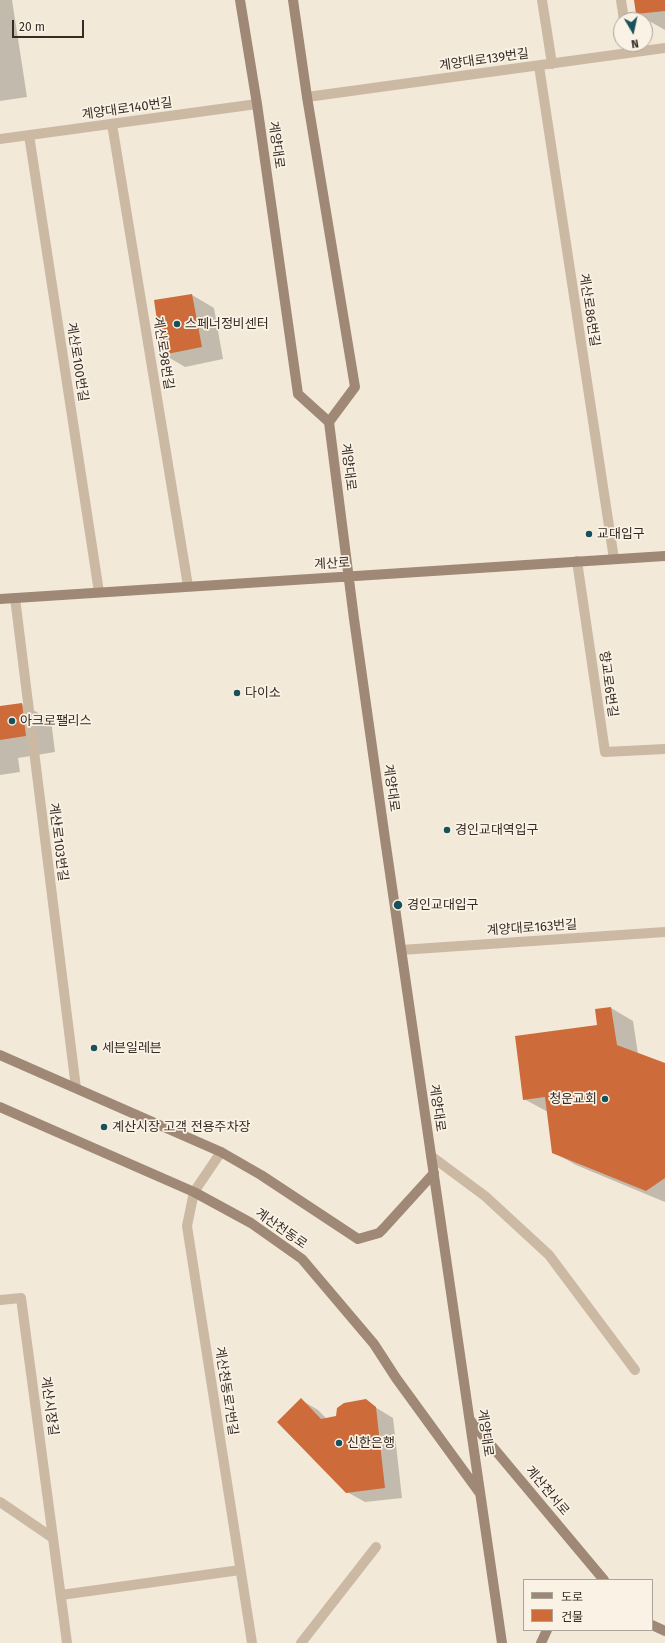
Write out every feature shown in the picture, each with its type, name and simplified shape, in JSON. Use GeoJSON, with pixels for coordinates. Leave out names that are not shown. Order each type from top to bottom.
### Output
{"type":"FeatureCollection","features":[{"type":"Feature","properties":{"kind":"main road","name":"계양대로"},"geometry":{"type":"LineString","coordinates":[[240,0],[257,104],[298,394],[329,422],[401,950],[502,1643]]}},
{"type":"Feature","properties":{"kind":"main road"},"geometry":{"type":"LineString","coordinates":[[293,0],[307,97],[355,387],[329,422]]}},
{"type":"Feature","properties":{"kind":"main road","name":"계산로"},"geometry":{"type":"LineString","coordinates":[[0,599],[665,556]]}},
{"type":"Feature","properties":{"kind":"main road"},"geometry":{"type":"LineString","coordinates":[[0,1055],[221,1152],[261,1175],[358,1239],[379,1233],[434,1173]]}},
{"type":"Feature","properties":{"kind":"main road","name":"계산천동로"},"geometry":{"type":"LineString","coordinates":[[0,1107],[194,1192],[251,1223],[302,1259],[374,1344],[396,1378],[480,1494]]}},
{"type":"Feature","properties":{"kind":"main road","name":"계산천서로"},"geometry":{"type":"LineString","coordinates":[[470,1420],[603,1579]]}},
{"type":"Feature","properties":{"kind":"main road"},"geometry":{"type":"LineString","coordinates":[[653,1625],[665,1631]]}},
{"type":"Feature","properties":{"kind":"main road"},"geometry":{"type":"LineString","coordinates":[[541,1643],[547,1631]]}},
{"type":"Feature","properties":{"kind":"street"},"geometry":{"type":"LineString","coordinates":[[542,0],[552,64]]}},
{"type":"Feature","properties":{"kind":"street"},"geometry":{"type":"LineString","coordinates":[[621,0],[623,12]]}},
{"type":"Feature","properties":{"kind":"street","name":"계양대로139번길"},"geometry":{"type":"LineString","coordinates":[[653,48],[665,48]]}},
{"type":"Feature","properties":{"kind":"street","name":"계양대로139번길"},"geometry":{"type":"LineString","coordinates":[[307,97],[540,66],[613,52]]}},
{"type":"Feature","properties":{"kind":"street","name":"계산로86번길"},"geometry":{"type":"LineString","coordinates":[[540,66],[614,559]]}},
{"type":"Feature","properties":{"kind":"street","name":"계양대로140번길"},"geometry":{"type":"LineString","coordinates":[[0,139],[257,104]]}},
{"type":"Feature","properties":{"kind":"street","name":"계산로98번길"},"geometry":{"type":"LineString","coordinates":[[112,124],[188,586]]}},
{"type":"Feature","properties":{"kind":"street","name":"계산로100번길"},"geometry":{"type":"LineString","coordinates":[[29,135],[99,592]]}},
{"type":"Feature","properties":{"kind":"street","name":"향교로6번길"},"geometry":{"type":"LineString","coordinates":[[577,561],[605,752],[665,749]]}},
{"type":"Feature","properties":{"kind":"street","name":"계산로103번길"},"geometry":{"type":"LineString","coordinates":[[15,598],[76,1088]]}},
{"type":"Feature","properties":{"kind":"street","name":"계양대로163번길"},"geometry":{"type":"LineString","coordinates":[[401,950],[665,932]]}},
{"type":"Feature","properties":{"kind":"street","name":"계산천동로7번길"},"geometry":{"type":"LineString","coordinates":[[221,1152],[194,1192],[187,1226],[252,1643]]}},
{"type":"Feature","properties":{"kind":"street"},"geometry":{"type":"LineString","coordinates":[[431,1156],[485,1196],[549,1255],[635,1370]]}},
{"type":"Feature","properties":{"kind":"street","name":"계산시장길"},"geometry":{"type":"LineString","coordinates":[[0,1300],[21,1298],[67,1643]]}},
{"type":"Feature","properties":{"kind":"street"},"geometry":{"type":"LineString","coordinates":[[0,1502],[53,1538]]}},
{"type":"Feature","properties":{"kind":"street"},"geometry":{"type":"LineString","coordinates":[[301,1643],[376,1547]]}},
{"type":"Feature","properties":{"kind":"street"},"geometry":{"type":"LineString","coordinates":[[61,1595],[240,1570]]}},
{"type":"Feature","properties":{"kind":"building"},"geometry":{"type":"Polygon","coordinates":[[[634,0],[665,0],[665,11],[636,12],[634,0]]]}},
{"type":"Feature","properties":{"kind":"building","name":"스페너정비센터"},"geometry":{"type":"Polygon","coordinates":[[[192,294],[202,347],[162,355],[154,300],[192,294]]]}},
{"type":"Feature","properties":{"kind":"building","name":"아크로팰리스"},"geometry":{"type":"Polygon","coordinates":[[[22,703],[26,736],[0,740],[0,706],[22,703]]]}},
{"type":"Feature","properties":{"kind":"building","name":"청운교회"},"geometry":{"type":"Polygon","coordinates":[[[611,1007],[617,1045],[665,1063],[665,1178],[646,1191],[552,1153],[545,1097],[523,1100],[515,1036],[597,1025],[595,1009],[611,1007]]]}},
{"type":"Feature","properties":{"kind":"building"},"geometry":{"type":"Polygon","coordinates":[[[301,1398],[321,1419],[336,1416],[337,1408],[344,1403],[366,1399],[376,1407],[385,1488],[346,1493],[277,1422],[301,1398]]]}},
{"type":"Feature","properties":{"kind":"place","name":"스페너정비센터"},"geometry":{"type":"Point","coordinates":[177,324]}},
{"type":"Feature","properties":{"kind":"place","name":"교대입구"},"geometry":{"type":"Point","coordinates":[589,534]}},
{"type":"Feature","properties":{"kind":"place","name":"다이소"},"geometry":{"type":"Point","coordinates":[237,693]}},
{"type":"Feature","properties":{"kind":"place","name":"아크로팰리스"},"geometry":{"type":"Point","coordinates":[12,721]}},
{"type":"Feature","properties":{"kind":"place","name":"경인교대역입구"},"geometry":{"type":"Point","coordinates":[447,830]}},
{"type":"Feature","properties":{"kind":"place","name":"경인교대입구"},"geometry":{"type":"Point","coordinates":[398,905]}},
{"type":"Feature","properties":{"kind":"place","name":"세븐일레븐"},"geometry":{"type":"Point","coordinates":[94,1048]}},
{"type":"Feature","properties":{"kind":"place","name":"청운교회"},"geometry":{"type":"Point","coordinates":[605,1099]}},
{"type":"Feature","properties":{"kind":"place","name":"계산시장 고객 전용주차장"},"geometry":{"type":"Point","coordinates":[104,1127]}},
{"type":"Feature","properties":{"kind":"place","name":"신한은행"},"geometry":{"type":"Point","coordinates":[339,1443]}}]}
